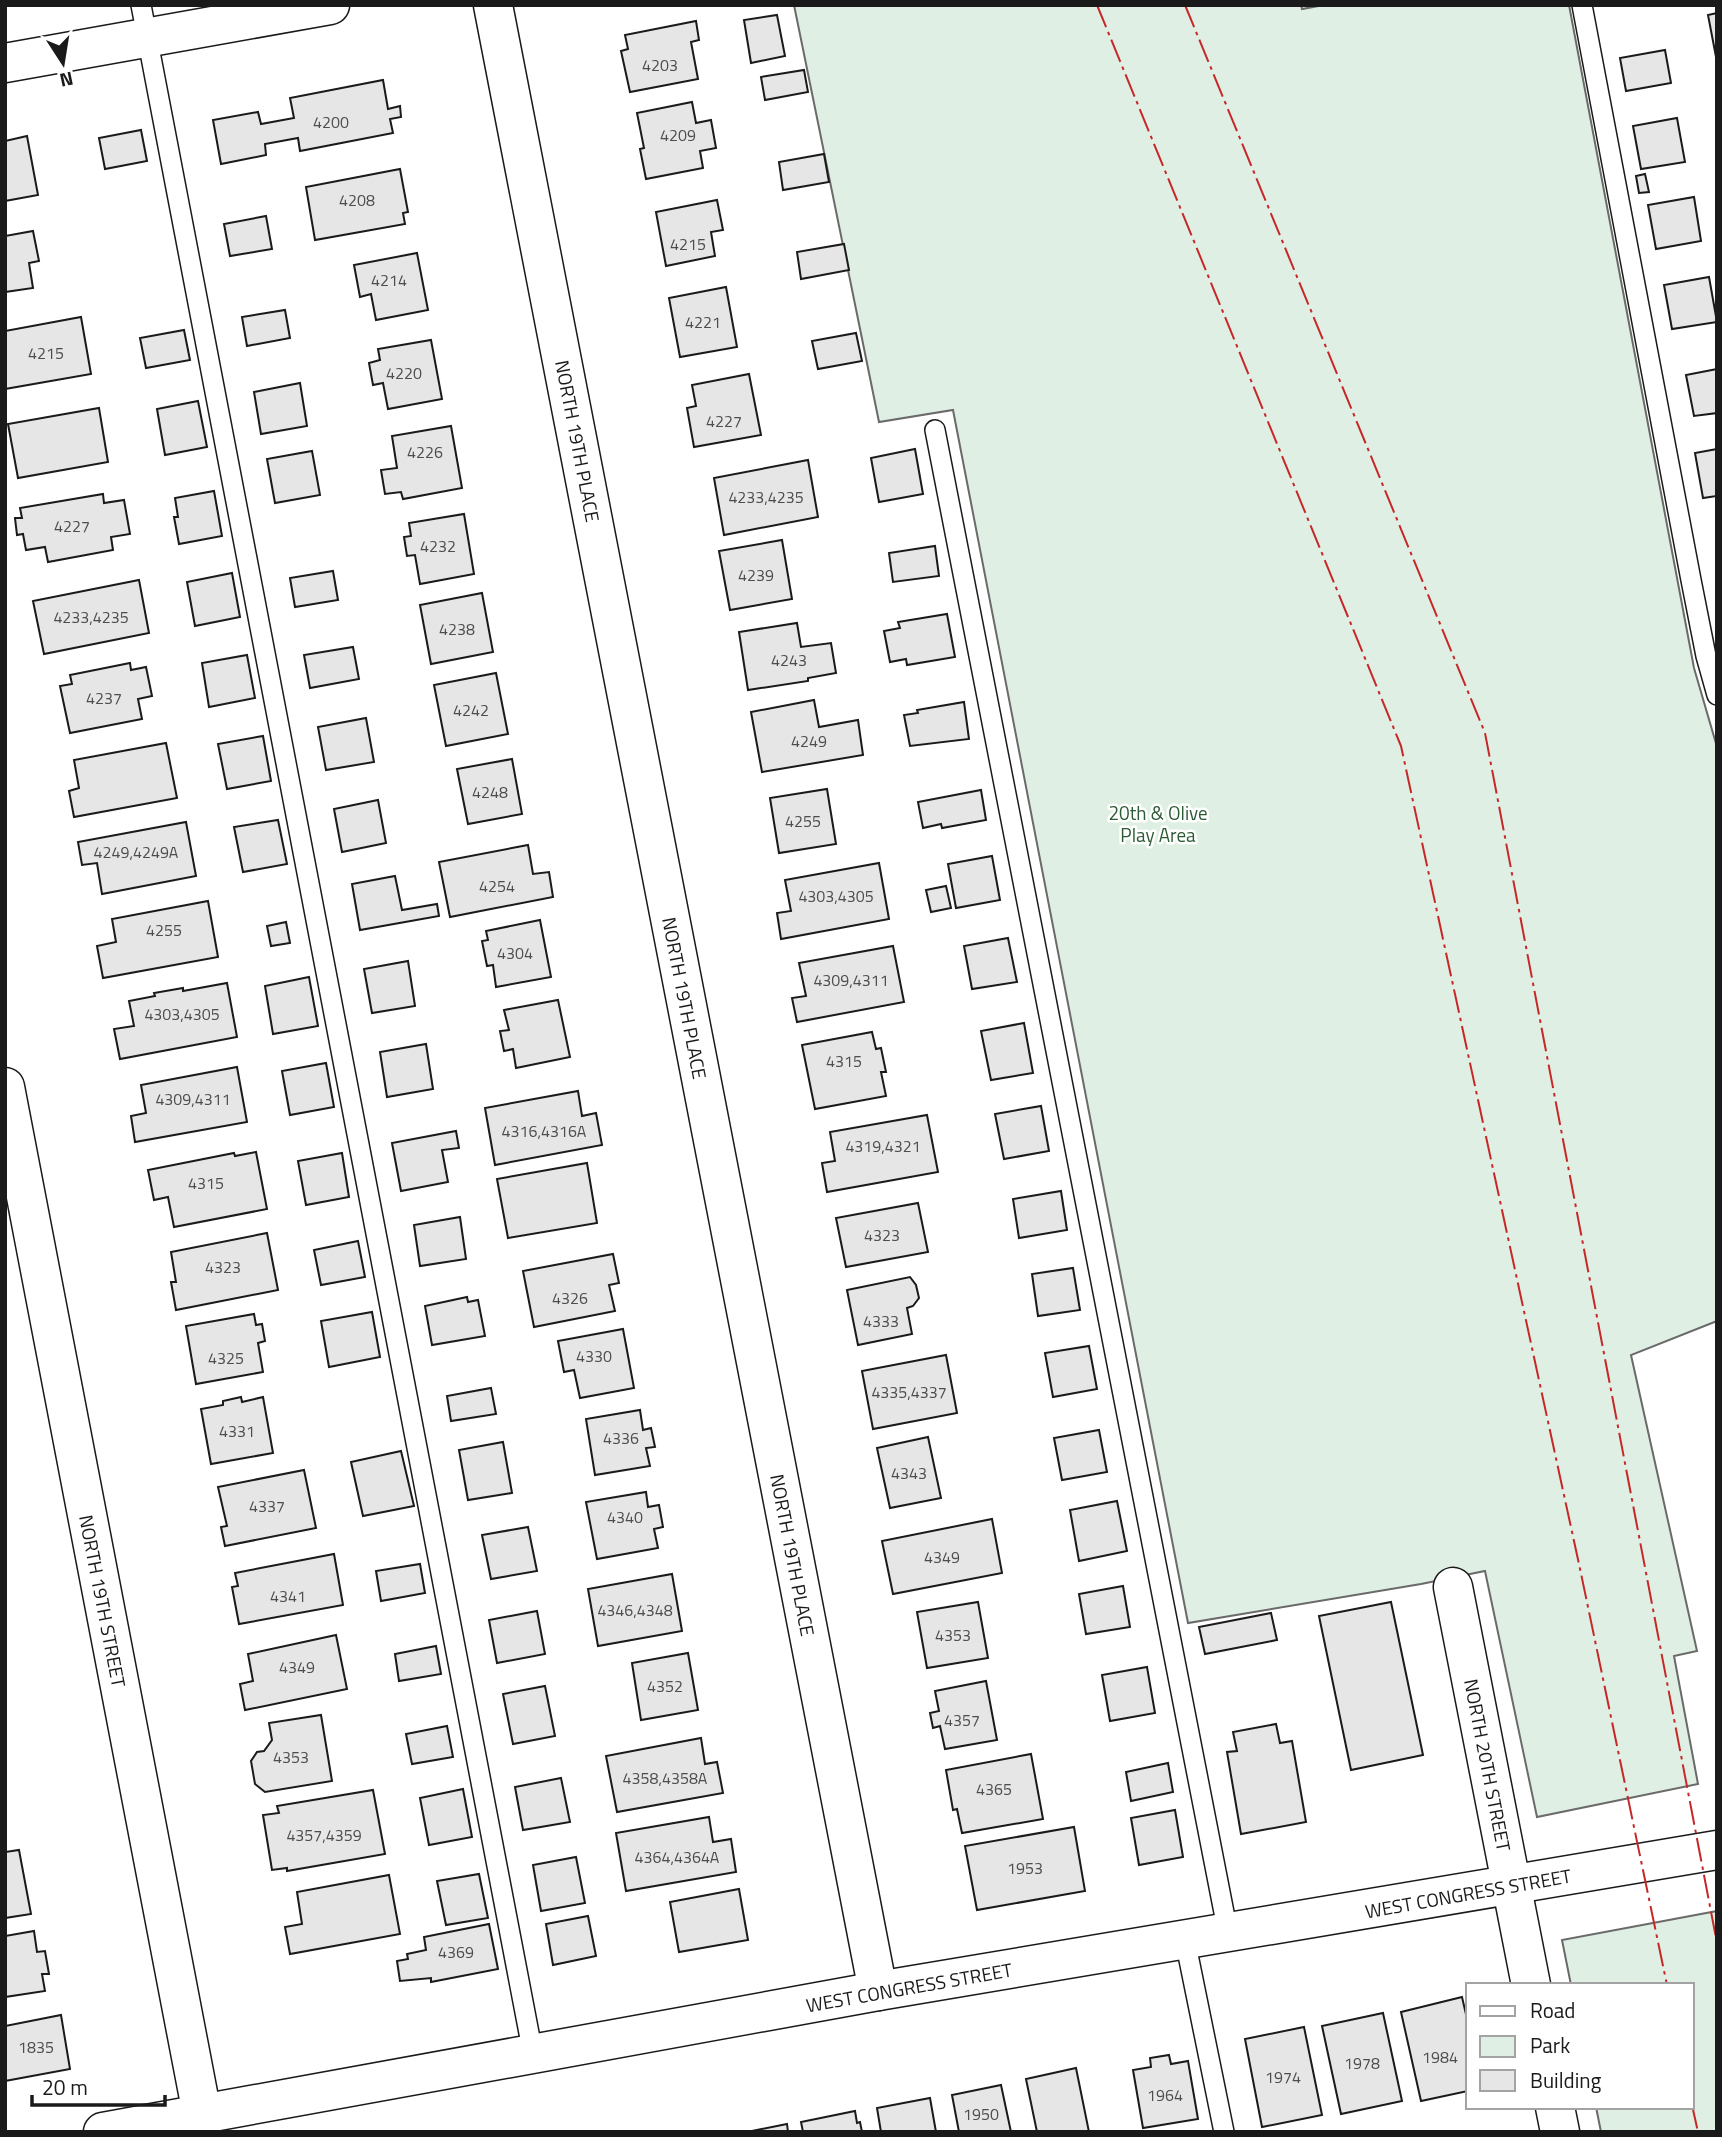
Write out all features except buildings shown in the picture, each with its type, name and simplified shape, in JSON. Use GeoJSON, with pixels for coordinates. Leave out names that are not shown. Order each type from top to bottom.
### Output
{"type":"FeatureCollection","features":[{"type":"Feature","properties":{"kind":"street"},"geometry":{"type":"LineString","coordinates":[[5,64],[144,22],[330,5]]}},
{"type":"Feature","properties":{"kind":"street","name":"NORTH 19TH PLACE"},"geometry":{"type":"LineString","coordinates":[[493,5],[878,1991]]}},
{"type":"Feature","properties":{"kind":"street","name":"NORTH 19TH STREET"},"geometry":{"type":"LineString","coordinates":[[5,1087],[202,2114]]}},
{"type":"Feature","properties":{"kind":"street","name":"NORTH 20TH STREET"},"geometry":{"type":"LineString","coordinates":[[1453,1587],[1531,1983]]}},
{"type":"Feature","properties":{"kind":"street","name":"WEST CONGRESS STREET"},"geometry":{"type":"LineString","coordinates":[[103,2132],[878,1991],[1717,1850]]}},
{"type":"Feature","properties":{"kind":"street"},"geometry":{"type":"LineString","coordinates":[[1555,2109],[1560,2132]]}},
{"type":"Feature","properties":{"kind":"lane"},"geometry":{"type":"LineString","coordinates":[[1582,5],[1690,580],[1717,695]]}},
{"type":"Feature","properties":{"kind":"lane"},"geometry":{"type":"LineString","coordinates":[[144,22],[533,2054]]}},
{"type":"Feature","properties":{"kind":"lane"},"geometry":{"type":"LineString","coordinates":[[935,430],[1228,1933]]}},
{"type":"Feature","properties":{"kind":"lane"},"geometry":{"type":"LineString","coordinates":[[1185,1940],[1224,2132]]}},
{"type":"Feature","properties":{"kind":"green space","name":"20th & Olive Play Area"},"geometry":{"type":"Polygon","coordinates":[[[794,5],[1301,5],[1302,9],[1324,5],[1569,5],[1694,668],[1717,747],[1717,1321],[1631,1355],[1697,1651],[1674,1656],[1698,1784],[1537,1817],[1485,1571],[1188,1623],[953,410],[879,422],[794,5]]]}},
{"type":"Feature","properties":{"kind":"green space"},"geometry":{"type":"Polygon","coordinates":[[[1717,1911],[1717,2132],[1601,2132],[1596,2109],[1694,2109],[1694,1983],[1571,1983],[1562,1940],[1717,1911]]]}},
{"type":"Feature","properties":{"kind":"power"},"geometry":{"type":"LineString","coordinates":[[1097,5],[1401,746],[1579,1564],[1667,1983]]}},
{"type":"Feature","properties":{"kind":"power"},"geometry":{"type":"LineString","coordinates":[[1185,5],[1485,733],[1717,1943]]}},
{"type":"Feature","properties":{"kind":"power"},"geometry":{"type":"LineString","coordinates":[[1693,2109],[1698,2132]]}}]}
